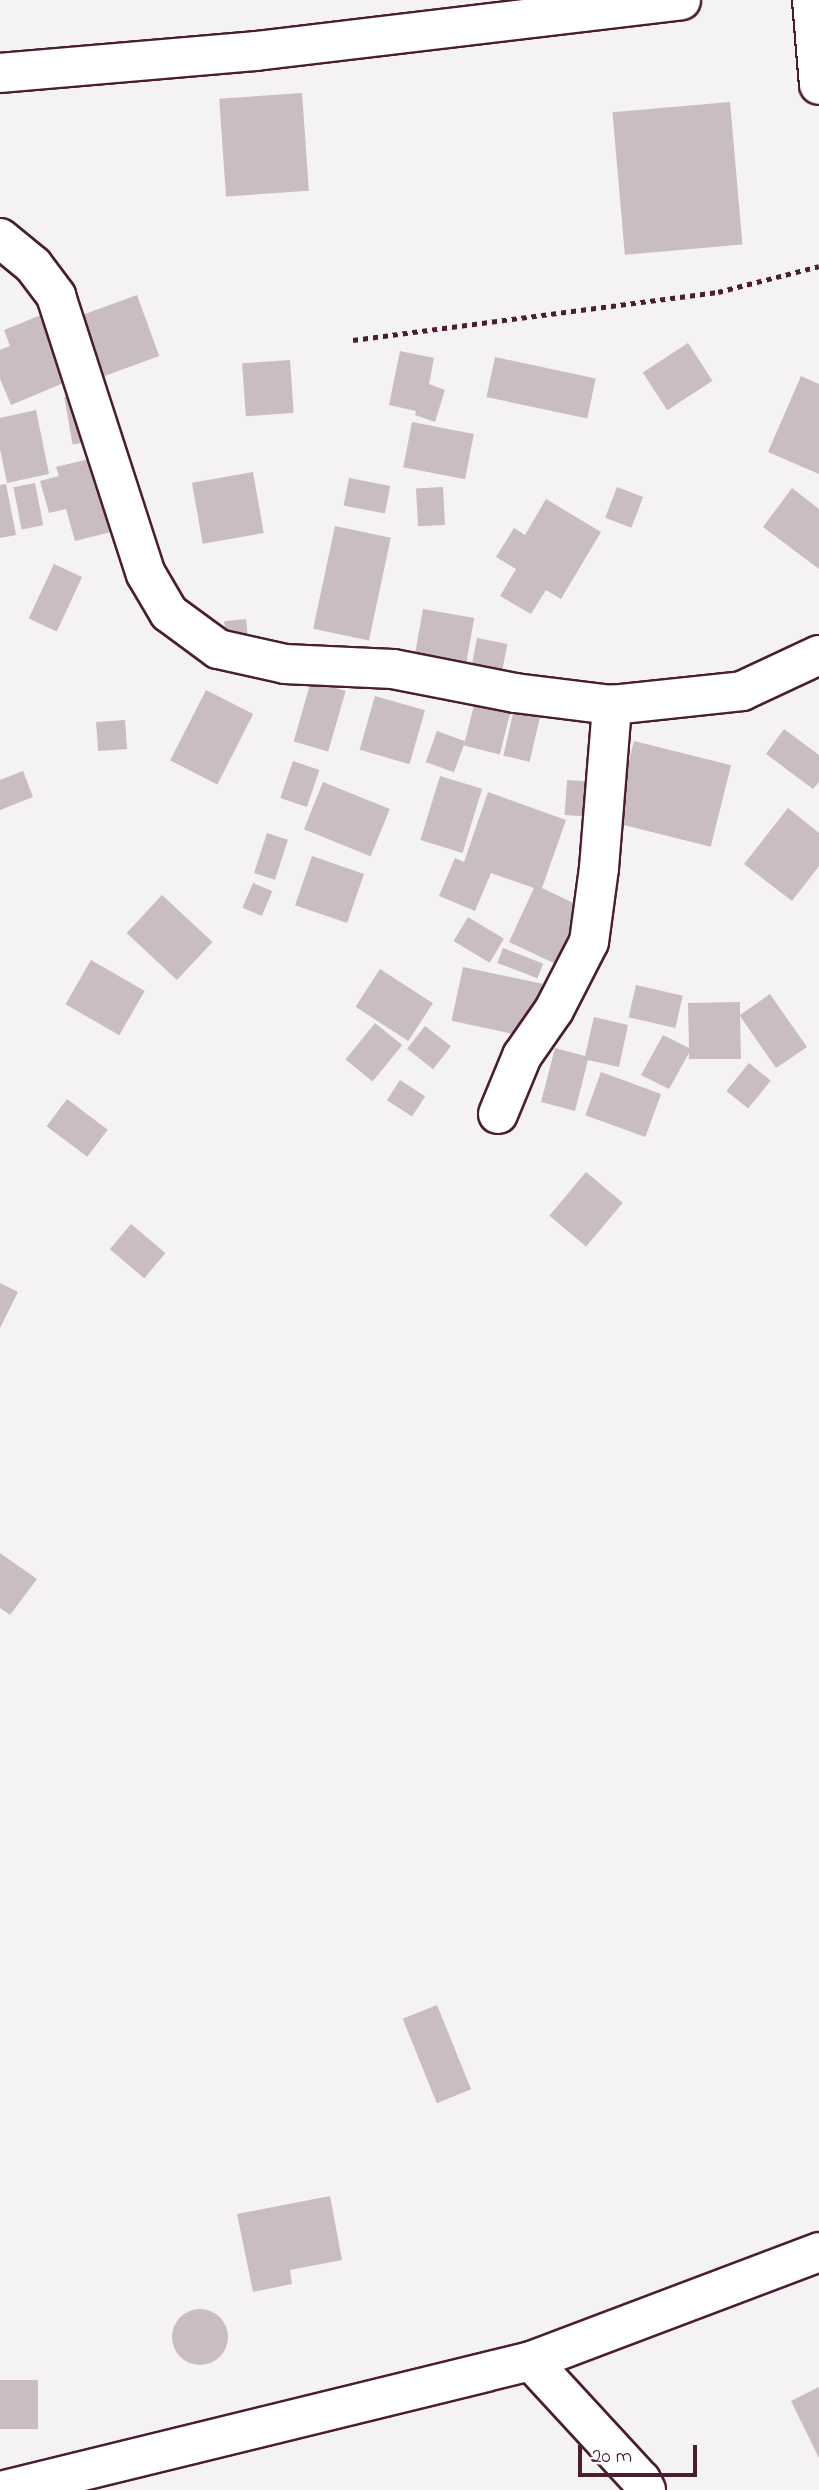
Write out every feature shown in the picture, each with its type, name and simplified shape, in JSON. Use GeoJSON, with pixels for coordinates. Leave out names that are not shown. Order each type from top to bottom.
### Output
{"type":"FeatureCollection","features":[{"type":"Feature","properties":{"kind":"street"},"geometry":{"type":"LineString","coordinates":[[0,73],[256,51],[681,0]]}},
{"type":"Feature","properties":{"kind":"street"},"geometry":{"type":"LineString","coordinates":[[812,0],[819,85]]}},
{"type":"Feature","properties":{"kind":"street"},"geometry":{"type":"LineString","coordinates":[[0,238],[33,265],[56,296],[146,574],[169,612],[218,649],[285,664],[393,669],[515,693],[612,705],[742,691],[819,655]]}},
{"type":"Feature","properties":{"kind":"street"},"geometry":{"type":"LineString","coordinates":[[498,1114],[522,1056],[554,1010],[589,942],[599,868],[612,705]]}},
{"type":"Feature","properties":{"kind":"street"},"geometry":{"type":"LineString","coordinates":[[8,2485],[531,2361],[819,2252]]}},
{"type":"Feature","properties":{"kind":"street"},"geometry":{"type":"LineString","coordinates":[[531,2361],[641,2480],[646,2490]]}},
{"type":"Feature","properties":{"kind":"path"},"geometry":{"type":"LineString","coordinates":[[353,340],[718,292],[819,266]]}},
{"type":"Feature","properties":{"kind":"building"},"geometry":{"type":"Polygon","coordinates":[[[302,93],[309,191],[226,197],[219,99],[302,93]]]}},
{"type":"Feature","properties":{"kind":"building"},"geometry":{"type":"Polygon","coordinates":[[[730,102],[742,244],[625,255],[612,112],[730,102]]]}},
{"type":"Feature","properties":{"kind":"building"},"geometry":{"type":"Polygon","coordinates":[[[137,295],[159,356],[96,379],[74,318],[137,295]]]}},
{"type":"Feature","properties":{"kind":"building"},"geometry":{"type":"Polygon","coordinates":[[[46,313],[73,379],[11,405],[0,379],[0,350],[10,346],[4,330],[46,313]]]}},
{"type":"Feature","properties":{"kind":"building"},"geometry":{"type":"Polygon","coordinates":[[[688,343],[713,381],[667,410],[643,372],[688,343]]]}},
{"type":"Feature","properties":{"kind":"building"},"geometry":{"type":"Polygon","coordinates":[[[400,351],[434,358],[429,384],[445,390],[435,422],[415,415],[416,411],[389,405],[400,351]]]}},
{"type":"Feature","properties":{"kind":"building"},"geometry":{"type":"Polygon","coordinates":[[[495,357],[596,378],[587,419],[486,397],[495,357]]]}},
{"type":"Feature","properties":{"kind":"building"},"geometry":{"type":"Polygon","coordinates":[[[290,360],[294,413],[246,416],[242,363],[290,360]]]}},
{"type":"Feature","properties":{"kind":"building"},"geometry":{"type":"Polygon","coordinates":[[[801,376],[819,384],[819,474],[768,452],[801,376]]]}},
{"type":"Feature","properties":{"kind":"building"},"geometry":{"type":"Polygon","coordinates":[[[82,394],[90,441],[73,444],[64,397],[82,394]]]}},
{"type":"Feature","properties":{"kind":"building"},"geometry":{"type":"Polygon","coordinates":[[[36,410],[49,474],[7,483],[0,449],[0,418],[36,410]]]}},
{"type":"Feature","properties":{"kind":"building"},"geometry":{"type":"Polygon","coordinates":[[[412,422],[474,434],[465,479],[403,467],[412,422]]]}},
{"type":"Feature","properties":{"kind":"building"},"geometry":{"type":"Polygon","coordinates":[[[101,456],[119,530],[75,541],[66,509],[49,513],[40,481],[59,476],[56,467],[101,456]]]}},
{"type":"Feature","properties":{"kind":"building"},"geometry":{"type":"Polygon","coordinates":[[[253,472],[264,533],[203,544],[192,483],[253,472]]]}},
{"type":"Feature","properties":{"kind":"building"},"geometry":{"type":"Polygon","coordinates":[[[349,478],[390,486],[385,513],[344,505],[349,478]]]}},
{"type":"Feature","properties":{"kind":"building"},"geometry":{"type":"Polygon","coordinates":[[[35,483],[43,525],[22,529],[13,487],[35,483]]]}},
{"type":"Feature","properties":{"kind":"building"},"geometry":{"type":"Polygon","coordinates":[[[6,484],[16,535],[0,538],[0,485],[6,484]]]}},
{"type":"Feature","properties":{"kind":"building"},"geometry":{"type":"Polygon","coordinates":[[[443,487],[445,525],[418,526],[416,488],[443,487]]]}},
{"type":"Feature","properties":{"kind":"building"},"geometry":{"type":"Polygon","coordinates":[[[617,487],[643,497],[631,528],[605,518],[617,487]]]}},
{"type":"Feature","properties":{"kind":"building"},"geometry":{"type":"Polygon","coordinates":[[[792,488],[819,509],[819,569],[763,527],[792,488]]]}},
{"type":"Feature","properties":{"kind":"building"},"geometry":{"type":"Polygon","coordinates":[[[546,499],[601,532],[561,599],[546,590],[531,614],[500,596],[516,569],[496,557],[514,528],[525,535],[546,499]]]}},
{"type":"Feature","properties":{"kind":"building"},"geometry":{"type":"Polygon","coordinates":[[[335,526],[391,538],[369,641],[313,629],[335,526]]]}},
{"type":"Feature","properties":{"kind":"building"},"geometry":{"type":"Polygon","coordinates":[[[54,564],[82,577],[57,631],[29,618],[54,564]]]}},
{"type":"Feature","properties":{"kind":"building"},"geometry":{"type":"Polygon","coordinates":[[[423,609],[474,618],[465,668],[414,659],[423,609]]]}},
{"type":"Feature","properties":{"kind":"building"},"geometry":{"type":"Polygon","coordinates":[[[246,619],[248,637],[226,639],[224,621],[246,619]]]}},
{"type":"Feature","properties":{"kind":"building"},"geometry":{"type":"Polygon","coordinates":[[[477,638],[507,644],[501,677],[471,671],[477,638]]]}},
{"type":"Feature","properties":{"kind":"building"},"geometry":{"type":"Polygon","coordinates":[[[311,681],[346,691],[328,751],[294,742],[311,681]]]}},
{"type":"Feature","properties":{"kind":"building"},"geometry":{"type":"Polygon","coordinates":[[[206,690],[253,714],[217,784],[170,760],[206,690]]]}},
{"type":"Feature","properties":{"kind":"building"},"geometry":{"type":"Polygon","coordinates":[[[375,696],[425,710],[410,764],[360,750],[375,696]]]}},
{"type":"Feature","properties":{"kind":"building"},"geometry":{"type":"Polygon","coordinates":[[[476,697],[512,706],[500,754],[464,746],[476,697]]]}},
{"type":"Feature","properties":{"kind":"building"},"geometry":{"type":"Polygon","coordinates":[[[515,705],[541,711],[530,762],[503,756],[515,705]]]}},
{"type":"Feature","properties":{"kind":"building"},"geometry":{"type":"Polygon","coordinates":[[[125,720],[127,749],[98,751],[96,722],[125,720]]]}},
{"type":"Feature","properties":{"kind":"building"},"geometry":{"type":"Polygon","coordinates":[[[784,729],[819,755],[819,782],[813,789],[766,754],[784,729]]]}},
{"type":"Feature","properties":{"kind":"building"},"geometry":{"type":"Polygon","coordinates":[[[437,731],[465,741],[454,772],[426,762],[437,731]]]}},
{"type":"Feature","properties":{"kind":"building"},"geometry":{"type":"Polygon","coordinates":[[[634,741],[731,765],[711,847],[614,823],[634,741]]]}},
{"type":"Feature","properties":{"kind":"building"},"geometry":{"type":"Polygon","coordinates":[[[293,761],[319,770],[307,807],[280,798],[293,761]]]}},
{"type":"Feature","properties":{"kind":"building"},"geometry":{"type":"Polygon","coordinates":[[[23,771],[33,797],[0,810],[0,780],[23,771]]]}},
{"type":"Feature","properties":{"kind":"building"},"geometry":{"type":"Polygon","coordinates":[[[440,776],[482,789],[462,853],[420,840],[440,776]]]}},
{"type":"Feature","properties":{"kind":"building"},"geometry":{"type":"Polygon","coordinates":[[[567,780],[595,782],[592,817],[565,815],[567,780]]]}},
{"type":"Feature","properties":{"kind":"building"},"geometry":{"type":"Polygon","coordinates":[[[323,782],[390,809],[371,856],[304,829],[323,782]]]}},
{"type":"Feature","properties":{"kind":"building"},"geometry":{"type":"Polygon","coordinates":[[[488,792],[566,820],[542,888],[584,908],[558,965],[509,942],[534,888],[491,873],[475,911],[439,896],[455,858],[464,862],[488,792]]]}},
{"type":"Feature","properties":{"kind":"building"},"geometry":{"type":"Polygon","coordinates":[[[788,808],[819,833],[819,866],[792,901],[744,864],[788,808]]]}},
{"type":"Feature","properties":{"kind":"building"},"geometry":{"type":"Polygon","coordinates":[[[267,833],[288,840],[275,880],[254,873],[267,833]]]}},
{"type":"Feature","properties":{"kind":"building"},"geometry":{"type":"Polygon","coordinates":[[[312,856],[364,874],[347,923],[295,905],[312,856]]]}},
{"type":"Feature","properties":{"kind":"building"},"geometry":{"type":"Polygon","coordinates":[[[253,883],[272,891],[262,916],[242,908],[253,883]]]}},
{"type":"Feature","properties":{"kind":"building"},"geometry":{"type":"Polygon","coordinates":[[[162,895],[212,942],[177,980],[127,933],[162,895]]]}},
{"type":"Feature","properties":{"kind":"building"},"geometry":{"type":"Polygon","coordinates":[[[468,917],[504,939],[490,963],[454,941],[468,917]]]}},
{"type":"Feature","properties":{"kind":"building"},"geometry":{"type":"Polygon","coordinates":[[[503,948],[543,963],[537,978],[497,963],[503,948]]]}},
{"type":"Feature","properties":{"kind":"building"},"geometry":{"type":"Polygon","coordinates":[[[91,960],[145,991],[119,1035],[66,1004],[91,960]]]}},
{"type":"Feature","properties":{"kind":"building"},"geometry":{"type":"Polygon","coordinates":[[[463,967],[542,984],[531,1038],[452,1021],[463,967]]]}},
{"type":"Feature","properties":{"kind":"building"},"geometry":{"type":"Polygon","coordinates":[[[380,969],[433,1003],[408,1041],[355,1007],[380,969]]]}},
{"type":"Feature","properties":{"kind":"building"},"geometry":{"type":"Polygon","coordinates":[[[636,985],[683,996],[675,1028],[629,1017],[636,985]]]}},
{"type":"Feature","properties":{"kind":"building"},"geometry":{"type":"Polygon","coordinates":[[[770,994],[807,1047],[776,1068],[740,1016],[741,1059],[689,1059],[689,1053],[669,1089],[641,1075],[663,1035],[689,1048],[688,1003],[740,1002],[740,1015],[770,994]]]}},
{"type":"Feature","properties":{"kind":"building"},"geometry":{"type":"Polygon","coordinates":[[[594,1017],[628,1025],[619,1067],[588,1060],[575,1111],[541,1102],[555,1048],[585,1056],[594,1017]]]}},
{"type":"Feature","properties":{"kind":"building"},"geometry":{"type":"Polygon","coordinates":[[[375,1023],[402,1045],[373,1082],[345,1060],[375,1023]]]}},
{"type":"Feature","properties":{"kind":"building"},"geometry":{"type":"Polygon","coordinates":[[[425,1026],[451,1046],[433,1069],[407,1049],[425,1026]]]}},
{"type":"Feature","properties":{"kind":"building"},"geometry":{"type":"Polygon","coordinates":[[[749,1063],[771,1081],[748,1109],[726,1091],[749,1063]]]}},
{"type":"Feature","properties":{"kind":"building"},"geometry":{"type":"Polygon","coordinates":[[[601,1072],[661,1094],[645,1137],[585,1115],[601,1072]]]}},
{"type":"Feature","properties":{"kind":"building"},"geometry":{"type":"Polygon","coordinates":[[[400,1080],[425,1096],[412,1116],[387,1100],[400,1080]]]}},
{"type":"Feature","properties":{"kind":"building"},"geometry":{"type":"Polygon","coordinates":[[[67,1099],[108,1130],[87,1157],[47,1126],[67,1099]]]}},
{"type":"Feature","properties":{"kind":"building"},"geometry":{"type":"Polygon","coordinates":[[[586,1172],[623,1203],[586,1247],[549,1216],[586,1172]]]}},
{"type":"Feature","properties":{"kind":"building"},"geometry":{"type":"Polygon","coordinates":[[[131,1224],[165,1253],[144,1278],[110,1249],[131,1224]]]}},
{"type":"Feature","properties":{"kind":"building"},"geometry":{"type":"Polygon","coordinates":[[[0,1283],[18,1292],[0,1328],[0,1283]]]}},
{"type":"Feature","properties":{"kind":"building"},"geometry":{"type":"Polygon","coordinates":[[[0,1553],[37,1579],[10,1615],[0,1608],[0,1553]]]}},
{"type":"Feature","properties":{"kind":"building"},"geometry":{"type":"Polygon","coordinates":[[[437,2005],[471,2089],[437,2103],[403,2019],[437,2005]]]}},
{"type":"Feature","properties":{"kind":"building"},"geometry":{"type":"Polygon","coordinates":[[[330,2196],[342,2260],[290,2270],[292,2284],[253,2292],[237,2214],[330,2196]]]}},
{"type":"Feature","properties":{"kind":"building"},"geometry":{"type":"Polygon","coordinates":[[[200,2309],[211,2311],[220,2317],[226,2326],[226,2348],[220,2357],[211,2363],[200,2365],[189,2363],[180,2357],[174,2348],[172,2337],[174,2326],[180,2317],[189,2311],[200,2309]]]}},
{"type":"Feature","properties":{"kind":"building"},"geometry":{"type":"Polygon","coordinates":[[[0,2380],[38,2380],[38,2429],[0,2429],[0,2380]]]}},
{"type":"Feature","properties":{"kind":"building"},"geometry":{"type":"Polygon","coordinates":[[[819,2387],[819,2458],[791,2401],[819,2387]]]}}]}
